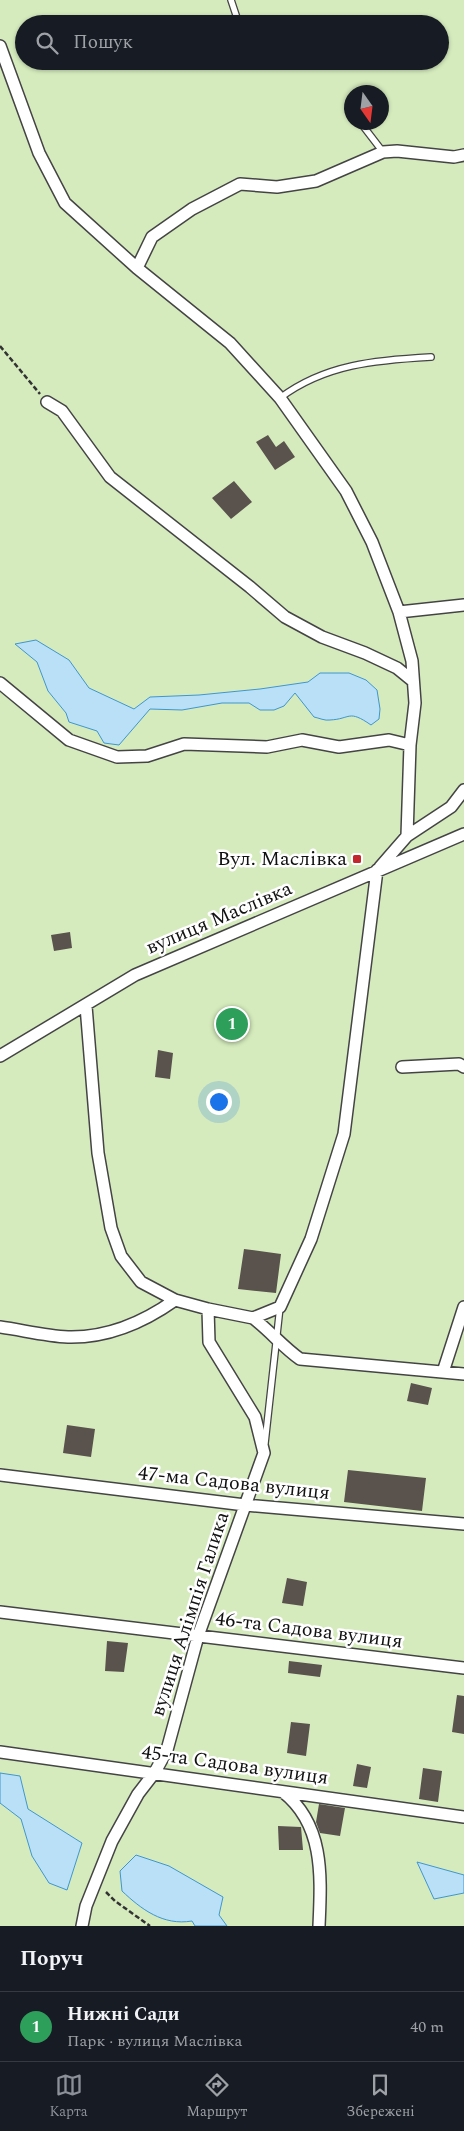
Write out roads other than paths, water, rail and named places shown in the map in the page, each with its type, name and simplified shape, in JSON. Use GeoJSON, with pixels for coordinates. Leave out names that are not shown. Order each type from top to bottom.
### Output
{"type":"FeatureCollection","features":[{"type":"Feature","properties":{"kind":"street"},"geometry":{"type":"LineString","coordinates":[[0,46],[39,152],[65,203],[137,268],[230,344],[280,398],[346,491],[372,542],[399,612],[412,661],[415,702],[410,745],[407,836]]}},
{"type":"Feature","properties":{"kind":"street"},"geometry":{"type":"LineString","coordinates":[[137,268],[152,237],[192,209],[240,184],[277,187],[316,181],[383,152],[396,151],[454,157],[464,155]]}},
{"type":"Feature","properties":{"kind":"street"},"geometry":{"type":"LineString","coordinates":[[47,402],[62,411],[110,477],[250,587],[284,617],[322,636],[397,668],[413,681]]}},
{"type":"Feature","properties":{"kind":"street"},"geometry":{"type":"LineString","coordinates":[[399,612],[464,605]]}},
{"type":"Feature","properties":{"kind":"street"},"geometry":{"type":"LineString","coordinates":[[0,683],[70,740],[118,757],[146,756],[184,744],[267,747],[302,740],[339,748],[388,740],[410,745]]}},
{"type":"Feature","properties":{"kind":"street"},"geometry":{"type":"LineString","coordinates":[[253,1318],[280,1307],[310,1239],[344,1134],[377,870],[407,836],[451,807],[464,790]]}},
{"type":"Feature","properties":{"kind":"street","name":"вулиця Маслівка"},"geometry":{"type":"LineString","coordinates":[[0,1056],[135,975],[464,834]]}},
{"type":"Feature","properties":{"kind":"street"},"geometry":{"type":"LineString","coordinates":[[86,1006],[98,1153],[112,1228],[121,1256],[142,1282],[175,1300],[253,1318],[278,1340],[286,1350],[300,1359],[464,1374]]}},
{"type":"Feature","properties":{"kind":"street"},"geometry":{"type":"LineString","coordinates":[[402,1067],[459,1064],[464,1067]]}},
{"type":"Feature","properties":{"kind":"street"},"geometry":{"type":"LineString","coordinates":[[0,1327],[69,1337],[109,1333],[151,1317],[175,1300]]}},
{"type":"Feature","properties":{"kind":"street"},"geometry":{"type":"LineString","coordinates":[[443,1372],[464,1306]]}},
{"type":"Feature","properties":{"kind":"street"},"geometry":{"type":"LineString","coordinates":[[208,1309],[209,1342],[255,1417],[264,1453]]}},
{"type":"Feature","properties":{"kind":"street","name":"вулиця Алімпія Галика"},"geometry":{"type":"LineString","coordinates":[[82,1926],[86,1906],[112,1841],[138,1794],[155,1772],[167,1750],[198,1636],[264,1453]]}},
{"type":"Feature","properties":{"kind":"street","name":"47-ма Садова вулиця"},"geometry":{"type":"LineString","coordinates":[[0,1475],[244,1505],[464,1524]]}},
{"type":"Feature","properties":{"kind":"street","name":"46-та Садова вулиця"},"geometry":{"type":"LineString","coordinates":[[0,1612],[464,1668]]}},
{"type":"Feature","properties":{"kind":"street","name":"45-та Садова вулиця"},"geometry":{"type":"LineString","coordinates":[[0,1752],[155,1772],[464,1817]]}},
{"type":"Feature","properties":{"kind":"street"},"geometry":{"type":"LineString","coordinates":[[282,1791],[292,1799],[307,1820],[316,1841],[321,1872],[319,1926]]}},
{"type":"Feature","properties":{"kind":"lane"},"geometry":{"type":"LineString","coordinates":[[231,0],[236,15]]}},
{"type":"Feature","properties":{"kind":"lane"},"geometry":{"type":"LineString","coordinates":[[366,130],[383,152]]}},
{"type":"Feature","properties":{"kind":"lane"},"geometry":{"type":"LineString","coordinates":[[280,398],[299,384],[329,370],[382,359],[431,357]]}},
{"type":"Feature","properties":{"kind":"lane"},"geometry":{"type":"LineString","coordinates":[[264,1453],[278,1340],[280,1307]]}},
{"type":"Feature","properties":{"kind":"water"},"geometry":{"type":"Polygon","coordinates":[[[36,640],[69,660],[89,688],[134,709],[150,697],[199,695],[260,689],[308,682],[320,673],[349,673],[366,680],[377,690],[380,709],[379,719],[371,725],[353,716],[328,720],[314,717],[295,693],[284,706],[274,710],[260,710],[249,703],[222,703],[182,710],[150,709],[119,745],[104,743],[97,731],[69,722],[66,713],[48,691],[37,662],[15,644],[36,640]]]}},
{"type":"Feature","properties":{"kind":"water"},"geometry":{"type":"Polygon","coordinates":[[[0,1773],[20,1776],[28,1809],[82,1843],[67,1890],[49,1883],[32,1856],[21,1819],[0,1803],[0,1773]]]}},
{"type":"Feature","properties":{"kind":"water"},"geometry":{"type":"Polygon","coordinates":[[[136,1855],[169,1866],[223,1897],[219,1915],[227,1926],[195,1926],[192,1921],[172,1921],[153,1915],[137,1904],[122,1891],[120,1871],[136,1855]]]}},
{"type":"Feature","properties":{"kind":"water"},"geometry":{"type":"Polygon","coordinates":[[[417,1862],[464,1875],[464,1893],[434,1899],[417,1862]]]}},
{"type":"Feature","properties":{"kind":"place","name":"Вул. Маслівка"},"geometry":{"type":"Point","coordinates":[357,859]}},
{"type":"Feature","properties":{"kind":"place","name":"Нижні Сади"},"geometry":{"type":"Point","coordinates":[232,1024]}}]}
